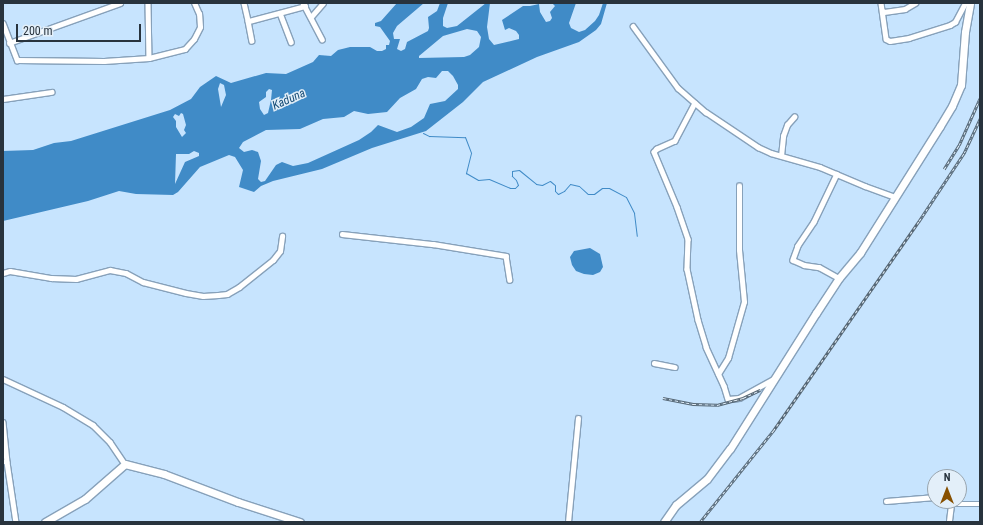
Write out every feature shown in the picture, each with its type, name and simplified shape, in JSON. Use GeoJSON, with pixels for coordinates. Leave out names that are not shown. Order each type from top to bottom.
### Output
{"type":"FeatureCollection","features":[{"type":"Feature","properties":{"kind":"street"},"geometry":{"type":"LineString","coordinates":[[9,42],[120,3]]}},
{"type":"Feature","properties":{"kind":"street"},"geometry":{"type":"LineString","coordinates":[[148,3],[149,58]]}},
{"type":"Feature","properties":{"kind":"street"},"geometry":{"type":"LineString","coordinates":[[3,23],[17,60],[104,61],[149,58],[185,48],[194,38],[200,27],[199,14],[194,3]]}},
{"type":"Feature","properties":{"kind":"street"},"geometry":{"type":"LineString","coordinates":[[244,3],[252,41]]}},
{"type":"Feature","properties":{"kind":"street"},"geometry":{"type":"LineString","coordinates":[[311,17],[323,3]]}},
{"type":"Feature","properties":{"kind":"street"},"geometry":{"type":"LineString","coordinates":[[880,3],[883,11],[886,39],[890,41],[909,38],[950,25],[955,22],[965,3]]}},
{"type":"Feature","properties":{"kind":"street"},"geometry":{"type":"LineString","coordinates":[[883,11],[905,9],[914,3]]}},
{"type":"Feature","properties":{"kind":"street"},"geometry":{"type":"LineString","coordinates":[[664,522],[676,505],[707,479],[730,449],[839,278],[860,253],[940,126],[958,94],[961,82],[965,32],[970,3]]}},
{"type":"Feature","properties":{"kind":"street"},"geometry":{"type":"LineString","coordinates":[[248,21],[304,5],[322,39]]}},
{"type":"Feature","properties":{"kind":"street"},"geometry":{"type":"LineString","coordinates":[[280,13],[291,42]]}},
{"type":"Feature","properties":{"kind":"street"},"geometry":{"type":"LineString","coordinates":[[633,26],[678,88],[695,103],[758,148],[810,164],[895,197]]}},
{"type":"Feature","properties":{"kind":"street"},"geometry":{"type":"LineString","coordinates":[[3,99],[51,92]]}},
{"type":"Feature","properties":{"kind":"street"},"geometry":{"type":"LineString","coordinates":[[695,103],[675,141],[657,149],[654,152],[678,207],[688,239],[687,269],[691,293],[706,347],[724,386],[728,399],[732,400],[754,391],[775,379]]}},
{"type":"Feature","properties":{"kind":"street"},"geometry":{"type":"LineString","coordinates":[[781,156],[783,136],[787,125],[794,117]]}},
{"type":"Feature","properties":{"kind":"street"},"geometry":{"type":"LineString","coordinates":[[837,174],[814,222],[798,246],[793,260],[804,265],[819,267],[839,278]]}},
{"type":"Feature","properties":{"kind":"street"},"geometry":{"type":"LineString","coordinates":[[718,374],[728,358],[744,302],[739,250],[739,186]]}},
{"type":"Feature","properties":{"kind":"street"},"geometry":{"type":"LineString","coordinates":[[342,234],[433,244],[506,256],[510,280]]}},
{"type":"Feature","properties":{"kind":"street"},"geometry":{"type":"LineString","coordinates":[[3,273],[10,271],[51,278],[76,279],[110,270],[126,272],[143,282],[186,293],[203,296],[227,294],[239,287],[273,260],[280,251],[282,236]]}},
{"type":"Feature","properties":{"kind":"street"},"geometry":{"type":"LineString","coordinates":[[654,363],[675,367]]}},
{"type":"Feature","properties":{"kind":"street"},"geometry":{"type":"LineString","coordinates":[[3,379],[63,407],[93,425],[110,442],[125,464],[164,474],[238,502],[300,522]]}},
{"type":"Feature","properties":{"kind":"street"},"geometry":{"type":"LineString","coordinates":[[568,522],[578,418]]}},
{"type":"Feature","properties":{"kind":"street"},"geometry":{"type":"LineString","coordinates":[[3,422],[5,462],[16,522]]}},
{"type":"Feature","properties":{"kind":"street"},"geometry":{"type":"LineString","coordinates":[[45,522],[85,499],[125,464]]}},
{"type":"Feature","properties":{"kind":"street"},"geometry":{"type":"LineString","coordinates":[[886,501],[927,498]]}},
{"type":"Feature","properties":{"kind":"street"},"geometry":{"type":"LineString","coordinates":[[967,504],[980,504]]}},
{"type":"Feature","properties":{"kind":"street"},"geometry":{"type":"LineString","coordinates":[[949,521],[950,509]]}},
{"type":"Feature","properties":{"kind":"water","name":"Kaduna"},"geometry":{"type":"Polygon","coordinates":[[[397,3],[424,3],[397,26],[393,33],[394,39],[400,39],[397,49],[401,51],[405,49],[407,42],[428,31],[428,17],[437,11],[440,3],[448,3],[443,18],[443,26],[447,28],[457,26],[486,3],[490,3],[487,27],[489,39],[494,45],[519,39],[519,35],[516,31],[509,28],[505,30],[502,20],[523,6],[539,4],[540,12],[546,22],[550,21],[552,18],[550,12],[555,6],[552,3],[576,3],[569,23],[571,28],[579,32],[585,30],[595,21],[599,15],[603,3],[607,3],[601,24],[596,30],[579,42],[537,57],[483,82],[463,102],[426,131],[372,148],[322,169],[273,181],[261,186],[254,192],[239,187],[243,170],[235,157],[229,155],[200,167],[178,192],[173,195],[136,194],[119,191],[88,201],[3,221],[3,151],[33,150],[54,143],[71,141],[170,110],[191,99],[200,87],[216,76],[231,83],[266,73],[286,74],[313,62],[319,55],[331,56],[338,50],[350,47],[370,47],[377,51],[382,51],[386,49],[386,45],[389,45],[390,41],[380,27],[375,26],[375,23],[381,21],[397,3]],[[467,29],[443,36],[419,56],[419,58],[464,57],[470,55],[479,47],[481,37],[477,31],[467,29]],[[442,71],[436,78],[428,77],[422,79],[416,89],[400,98],[387,112],[368,114],[354,111],[344,117],[323,119],[300,129],[266,130],[243,142],[239,148],[244,152],[252,150],[258,152],[261,161],[258,179],[261,182],[265,181],[276,165],[282,162],[293,166],[308,163],[359,140],[378,125],[397,132],[411,127],[424,118],[430,104],[445,101],[458,89],[458,85],[453,76],[448,71],[442,71]],[[220,83],[218,89],[221,107],[226,95],[224,85],[220,83]],[[269,89],[266,92],[266,97],[259,102],[260,109],[264,115],[268,113],[272,90],[269,89]],[[181,113],[179,116],[175,114],[173,117],[176,121],[176,127],[182,137],[186,133],[184,130],[186,125],[183,114],[181,113]],[[194,151],[189,154],[176,154],[175,184],[185,162],[199,156],[199,153],[194,151]]]}},
{"type":"Feature","properties":{"kind":"water"},"geometry":{"type":"Polygon","coordinates":[[[590,248],[600,254],[603,267],[600,272],[593,275],[576,271],[572,265],[570,257],[574,251],[590,248]]]}},
{"type":"Feature","properties":{"kind":"waterway"},"geometry":{"type":"LineString","coordinates":[[423,133],[429,136],[465,137],[471,153],[466,173],[478,180],[489,179],[510,188],[515,188],[518,185],[512,176],[512,171],[519,170],[536,184],[542,185],[550,181],[555,185],[555,191],[558,194],[564,191],[570,184],[579,186],[588,194],[594,194],[602,188],[609,188],[626,197],[634,213],[637,236]]}},
{"type":"Feature","properties":{"kind":"railway"},"geometry":{"type":"LineString","coordinates":[[944,169],[959,145],[980,98]]}},
{"type":"Feature","properties":{"kind":"railway"},"geometry":{"type":"LineString","coordinates":[[700,522],[773,431],[919,221],[964,153],[980,119]]}},
{"type":"Feature","properties":{"kind":"railway"},"geometry":{"type":"LineString","coordinates":[[663,398],[693,404],[717,405],[743,398],[760,390]]}}]}
